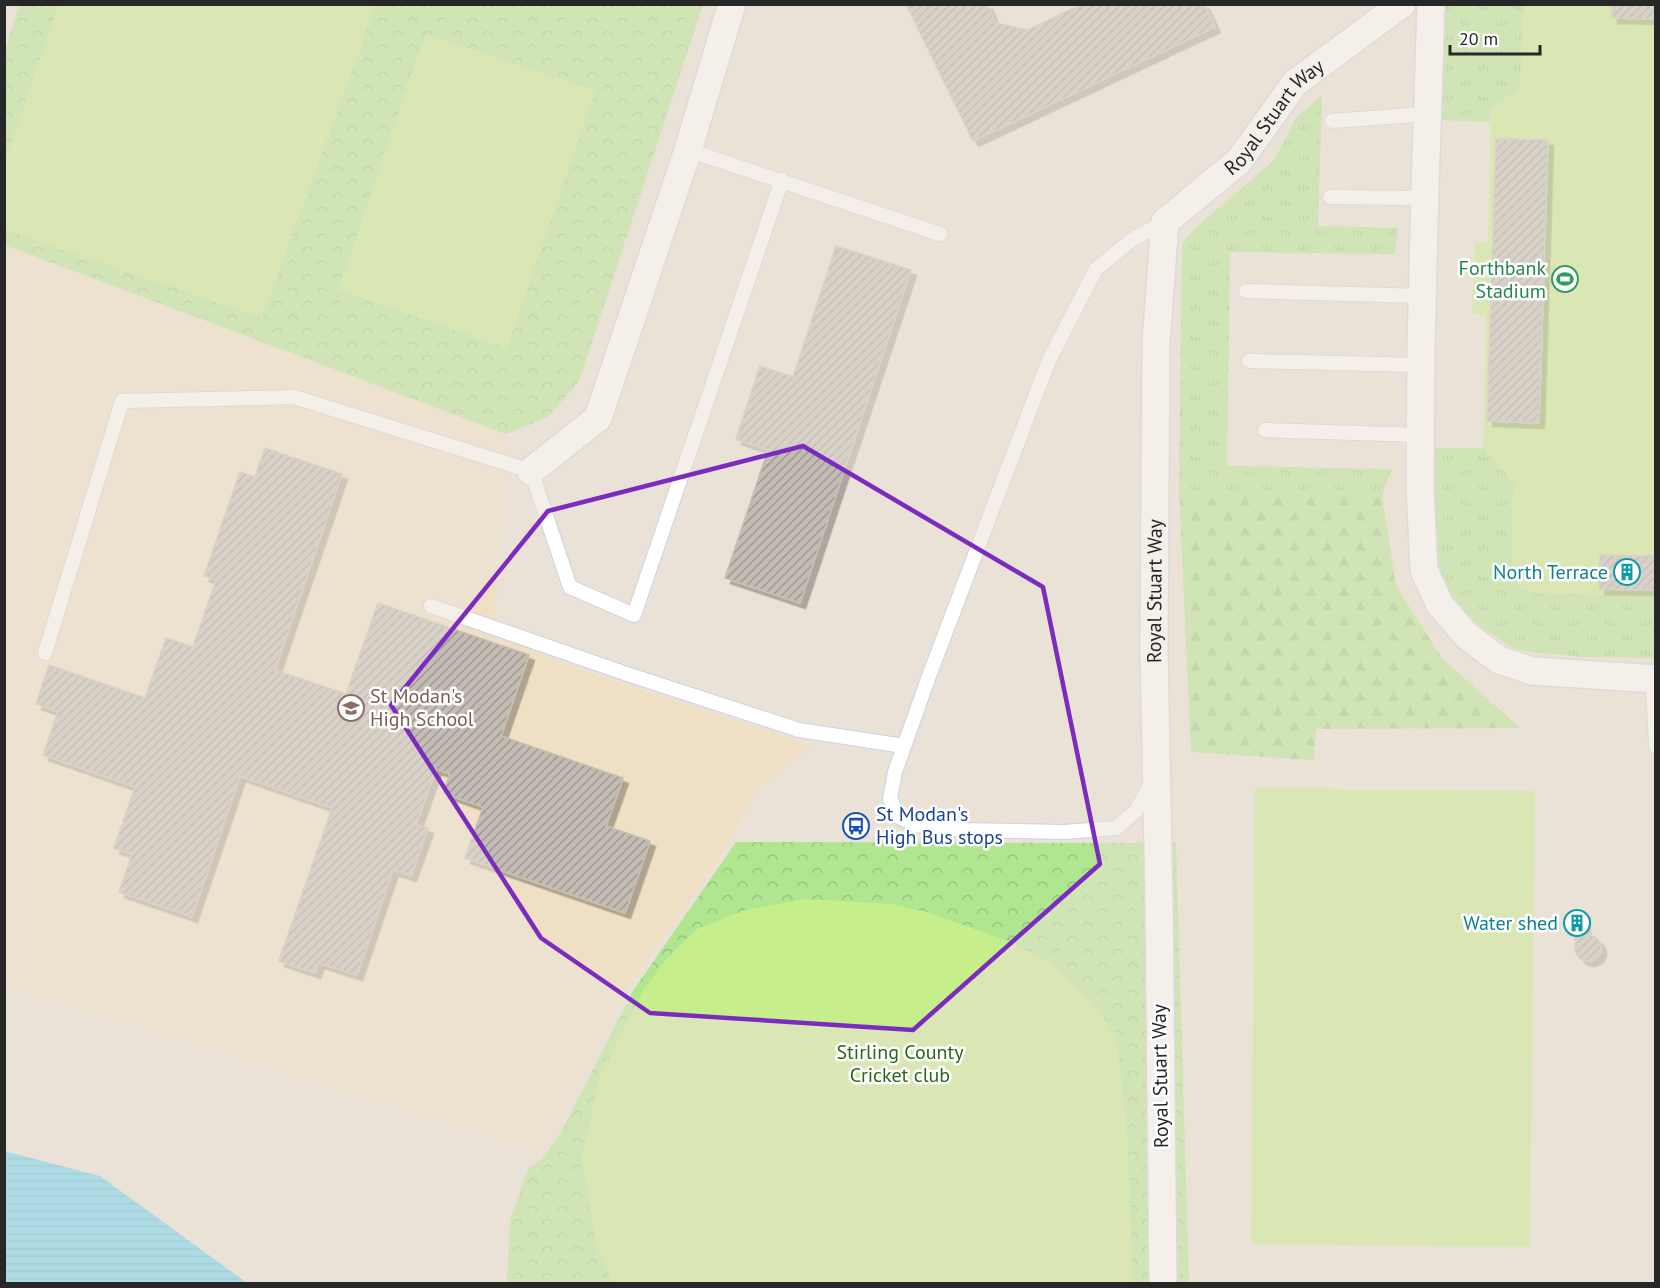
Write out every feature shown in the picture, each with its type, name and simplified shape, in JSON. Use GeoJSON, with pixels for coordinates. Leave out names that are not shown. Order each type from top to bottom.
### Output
{"type":"FeatureCollection","features":[{"type":"Feature","properties":{"kind":"street"},"geometry":{"type":"LineString","coordinates":[[531,471],[598,418],[688,150],[732,4]]}},
{"type":"Feature","properties":{"kind":"street","name":"Royal Stuart Way"},"geometry":{"type":"LineString","coordinates":[[1163,1284],[1154,649],[1156,342],[1165,222],[1239,161],[1295,83],[1402,4]]}},
{"type":"Feature","properties":{"kind":"street"},"geometry":{"type":"LineString","coordinates":[[1431,4],[1420,435],[1424,570],[1440,605],[1467,636],[1499,660],[1532,671],[1654,679]]}},
{"type":"Feature","properties":{"kind":"lane"},"geometry":{"type":"LineString","coordinates":[[1332,121],[1428,114]]}},
{"type":"Feature","properties":{"kind":"lane"},"geometry":{"type":"LineString","coordinates":[[688,150],[940,234]]}},
{"type":"Feature","properties":{"kind":"lane"},"geometry":{"type":"LineString","coordinates":[[45,653],[122,401],[294,397],[531,471],[570,586],[634,615],[782,180]]}},
{"type":"Feature","properties":{"kind":"lane"},"geometry":{"type":"LineString","coordinates":[[1330,197],[1425,198]]}},
{"type":"Feature","properties":{"kind":"lane"},"geometry":{"type":"LineString","coordinates":[[1157,774],[1136,811],[1116,828],[1053,831],[962,830],[915,825],[899,817],[891,799],[895,772],[928,676],[1049,360],[1096,269],[1133,238],[1165,222]]}},
{"type":"Feature","properties":{"kind":"lane"},"geometry":{"type":"LineString","coordinates":[[1246,291],[1422,296]]}},
{"type":"Feature","properties":{"kind":"lane"},"geometry":{"type":"LineString","coordinates":[[1249,361],[1421,365]]}},
{"type":"Feature","properties":{"kind":"lane"},"geometry":{"type":"LineString","coordinates":[[1265,430],[1420,435]]}},
{"type":"Feature","properties":{"kind":"lane"},"geometry":{"type":"LineString","coordinates":[[431,606],[627,674],[799,730],[904,746]]}},
{"type":"Feature","properties":{"kind":"lane"},"geometry":{"type":"LineString","coordinates":[[1654,679],[1656,746]]}},
{"type":"Feature","properties":{"kind":"highlighted area"},"geometry":{"type":"Polygon","coordinates":[[[803,446],[1043,587],[1100,864],[913,1030],[650,1013],[541,938],[391,705],[548,511],[803,446]]]}},
{"type":"Feature","properties":{"kind":"shaded area","name":"St Modan's High School"},"geometry":{"type":"Polygon","coordinates":[[[4,245],[506,434],[495,634],[581,670],[812,746],[760,786],[714,866],[628,988],[542,1154],[5,986],[4,245]]]}},
{"type":"Feature","properties":{"kind":"green space"},"geometry":{"type":"Polygon","coordinates":[[[19,5],[703,5],[579,381],[548,417],[506,434],[5,245],[4,54],[19,5]]]}},
{"type":"Feature","properties":{"kind":"green space"},"geometry":{"type":"Polygon","coordinates":[[[59,5],[376,5],[262,318],[5,230],[5,160],[59,5]]]}},
{"type":"Feature","properties":{"kind":"green space"},"geometry":{"type":"Polygon","coordinates":[[[1444,5],[1524,5],[1521,87],[1491,110],[1490,122],[1436,120],[1444,5]]]}},
{"type":"Feature","properties":{"kind":"green space","name":"Forthbank Stadium"},"geometry":{"type":"Polygon","coordinates":[[[1524,5],[1655,5],[1655,596],[1535,593],[1520,586],[1512,571],[1514,483],[1483,448],[1486,316],[1472,314],[1475,242],[1488,243],[1491,110],[1521,87],[1524,5]]]}},
{"type":"Feature","properties":{"kind":"green space"},"geometry":{"type":"Polygon","coordinates":[[[426,34],[595,91],[507,348],[338,290],[426,34]]]}},
{"type":"Feature","properties":{"kind":"green space"},"geometry":{"type":"Polygon","coordinates":[[[1322,95],[1318,226],[1398,228],[1395,254],[1230,252],[1227,466],[1392,469],[1382,496],[1179,489],[1182,243],[1199,225],[1274,160],[1296,118],[1322,95]]]}},
{"type":"Feature","properties":{"kind":"green space"},"geometry":{"type":"Polygon","coordinates":[[[1426,448],[1483,448],[1514,483],[1512,571],[1520,587],[1535,593],[1655,596],[1655,658],[1579,657],[1516,650],[1482,628],[1453,601],[1430,565],[1426,448]]]}},
{"type":"Feature","properties":{"kind":"green space"},"geometry":{"type":"Polygon","coordinates":[[[1179,489],[1382,496],[1396,586],[1442,658],[1520,728],[1316,729],[1314,760],[1191,752],[1179,489]]]}},
{"type":"Feature","properties":{"kind":"green space"},"geometry":{"type":"Polygon","coordinates":[[[1255,788],[1535,791],[1530,1247],[1251,1244],[1255,788]]]}},
{"type":"Feature","properties":{"kind":"green space","name":"Stirling County Cricket club"},"geometry":{"type":"Polygon","coordinates":[[[736,842],[1176,843],[1189,1283],[507,1284],[510,1220],[528,1169],[541,1160],[561,1132],[633,991],[736,842]]]}},
{"type":"Feature","properties":{"kind":"green space","name":"Stirling County Cricket club"},"geometry":{"type":"Polygon","coordinates":[[[806,899],[891,904],[926,912],[1005,940],[1049,962],[1092,1001],[1116,1036],[1127,1130],[1133,1283],[613,1283],[596,1246],[582,1155],[600,1078],[615,1045],[642,992],[667,958],[697,929],[745,910],[806,899]]]}},
{"type":"Feature","properties":{"kind":"water"},"geometry":{"type":"Polygon","coordinates":[[[4,1151],[100,1176],[247,1283],[5,1283],[4,1151]]]}},
{"type":"Feature","properties":{"kind":"building"},"geometry":{"type":"Polygon","coordinates":[[[906,4],[987,4],[995,23],[1028,30],[1082,4],[1204,4],[1215,27],[973,141],[906,4]]]}},
{"type":"Feature","properties":{"kind":"building"},"geometry":{"type":"Polygon","coordinates":[[[1612,4],[1656,4],[1656,19],[1612,18],[1612,4]]]}},
{"type":"Feature","properties":{"kind":"building"},"geometry":{"type":"Polygon","coordinates":[[[1496,139],[1548,140],[1539,423],[1487,421],[1496,139]]]}},
{"type":"Feature","properties":{"kind":"building"},"geometry":{"type":"Polygon","coordinates":[[[836,246],[911,270],[800,603],[725,578],[768,450],[736,439],[760,366],[793,377],[836,246]]]}},
{"type":"Feature","properties":{"kind":"building"},"geometry":{"type":"Polygon","coordinates":[[[265,448],[342,474],[275,670],[346,694],[378,603],[529,655],[501,736],[623,778],[606,826],[650,841],[625,913],[465,858],[483,807],[443,793],[450,774],[436,769],[416,825],[428,828],[411,876],[393,870],[357,975],[319,963],[315,973],[279,961],[332,808],[240,776],[192,917],[119,892],[132,854],[114,848],[135,787],[43,755],[58,712],[36,704],[49,665],[145,698],[166,638],[193,647],[216,580],[204,576],[240,472],[255,477],[265,448]]]}},
{"type":"Feature","properties":{"kind":"building","name":"North Terrace"},"geometry":{"type":"Polygon","coordinates":[[[1600,555],[1656,556],[1656,590],[1599,589],[1600,555]]]}},
{"type":"Feature","properties":{"kind":"building","name":"Water shed"},"geometry":{"type":"Polygon","coordinates":[[[1570,912],[1585,912],[1585,935],[1570,935],[1570,912]]]}},
{"type":"Feature","properties":{"kind":"building"},"geometry":{"type":"Polygon","coordinates":[[[1588,935],[1597,939],[1601,948],[1597,957],[1588,961],[1579,957],[1575,948],[1579,939],[1588,935]]]}},
{"type":"Feature","properties":{"kind":"place","name":"Forthbank Stadium"},"geometry":{"type":"Point","coordinates":[1565,279]}},
{"type":"Feature","properties":{"kind":"place","name":"North Terrace"},"geometry":{"type":"Point","coordinates":[1627,572]}},
{"type":"Feature","properties":{"kind":"place","name":"St Modan's High School"},"geometry":{"type":"Point","coordinates":[351,708]}},
{"type":"Feature","properties":{"kind":"place","name":"St Modan's High Bus stops"},"geometry":{"type":"Point","coordinates":[856,826]}},
{"type":"Feature","properties":{"kind":"place","name":"Water shed"},"geometry":{"type":"Point","coordinates":[1577,923]}}]}
